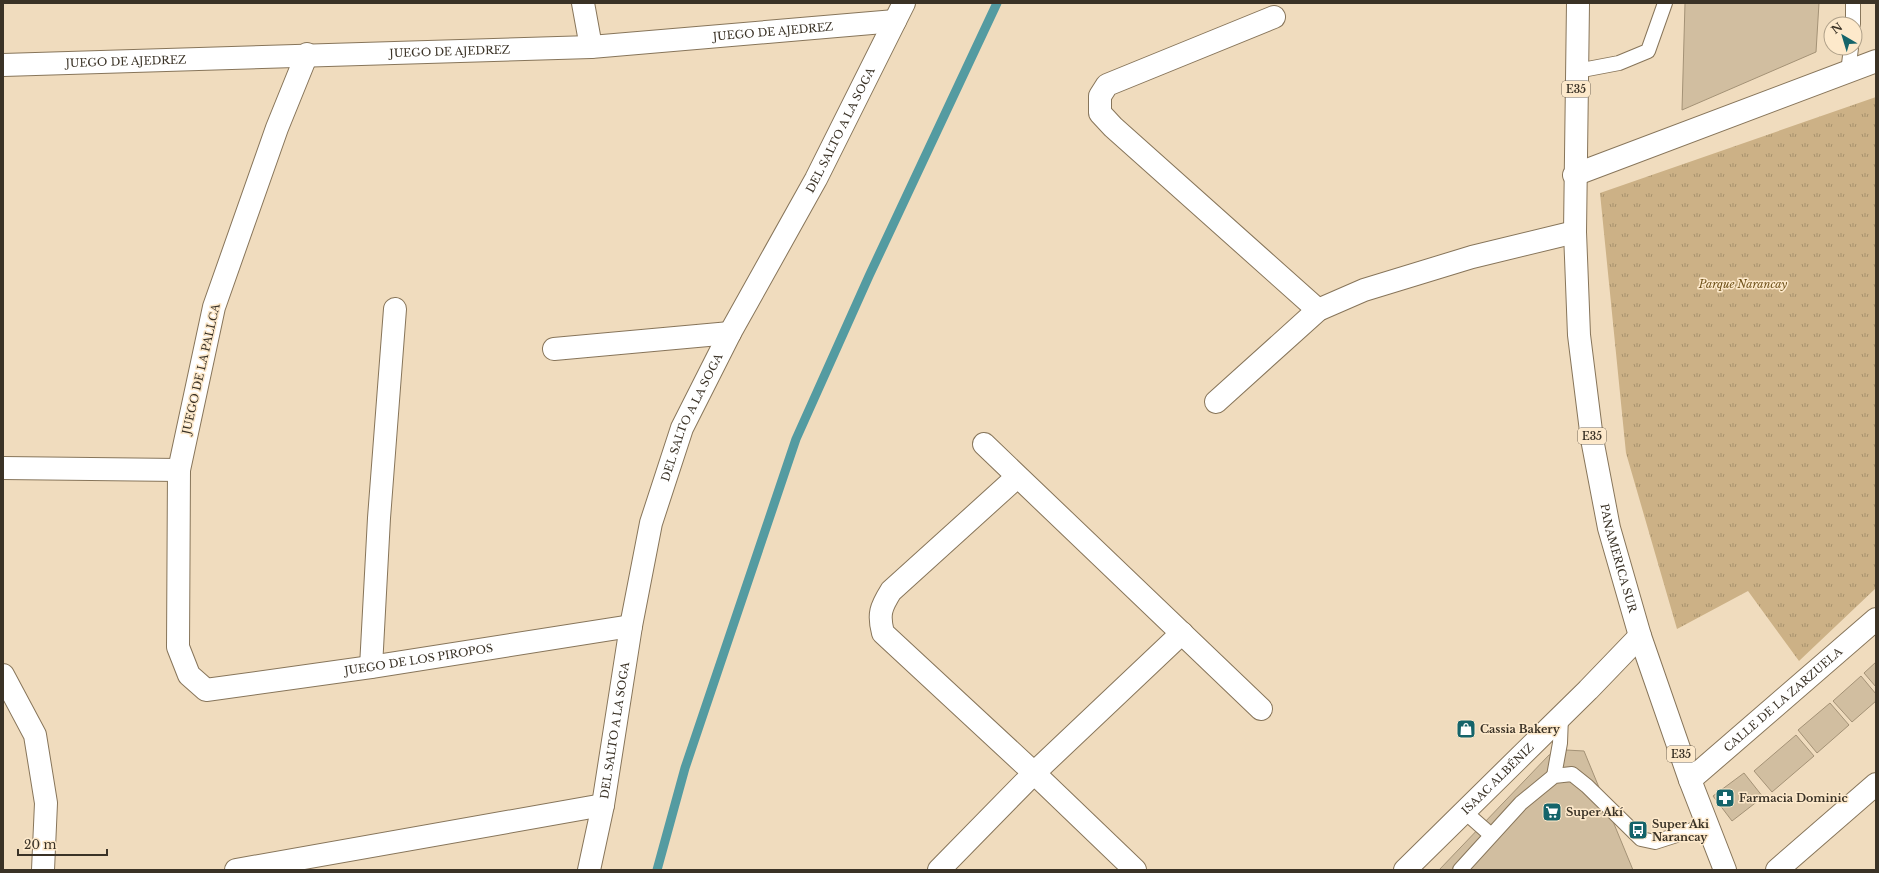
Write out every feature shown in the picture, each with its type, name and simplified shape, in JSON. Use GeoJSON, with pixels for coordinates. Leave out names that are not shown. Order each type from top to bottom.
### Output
{"type":"FeatureCollection","features":[{"type":"Feature","properties":{"kind":"main road"},"geometry":{"type":"LineString","coordinates":[[583,3],[591,47]]}},
{"type":"Feature","properties":{"kind":"main road","name":"E35"},"geometry":{"type":"LineString","coordinates":[[1575,232],[1574,175],[1578,3]]}},
{"type":"Feature","properties":{"kind":"main road","name":"JUEGO DE AJEDREZ"},"geometry":{"type":"LineString","coordinates":[[3,65],[307,54],[591,47],[900,12]]}},
{"type":"Feature","properties":{"kind":"main road","name":"DEL SALTO A LA SOGA"},"geometry":{"type":"LineString","coordinates":[[588,870],[603,805],[631,626],[651,523],[682,428],[730,333],[816,179],[900,12]]}},
{"type":"Feature","properties":{"kind":"main road"},"geometry":{"type":"LineString","coordinates":[[1274,17],[1107,85],[1100,96],[1100,112],[1113,127],[1318,310]]}},
{"type":"Feature","properties":{"kind":"main road","name":"JUEGO DE LA PALLCA"},"geometry":{"type":"LineString","coordinates":[[206,690],[189,675],[178,647],[179,470],[214,307],[277,128],[307,54]]}},
{"type":"Feature","properties":{"kind":"main road"},"geometry":{"type":"LineString","coordinates":[[1574,175],[1876,61]]}},
{"type":"Feature","properties":{"kind":"main road"},"geometry":{"type":"LineString","coordinates":[[1216,402],[1318,310],[1364,290],[1472,257],[1575,232]]}},
{"type":"Feature","properties":{"kind":"main road","name":"PANAMERICA SUR"},"geometry":{"type":"LineString","coordinates":[[1575,232],[1579,335],[1592,439],[1609,528],[1640,636],[1690,780],[1725,870]]}},
{"type":"Feature","properties":{"kind":"main road"},"geometry":{"type":"LineString","coordinates":[[371,667],[379,518],[395,309]]}},
{"type":"Feature","properties":{"kind":"main road"},"geometry":{"type":"LineString","coordinates":[[554,349],[730,333]]}},
{"type":"Feature","properties":{"kind":"main road"},"geometry":{"type":"LineString","coordinates":[[984,444],[1016,477],[1261,709]]}},
{"type":"Feature","properties":{"kind":"main road"},"geometry":{"type":"LineString","coordinates":[[3,468],[179,470]]}},
{"type":"Feature","properties":{"kind":"main road"},"geometry":{"type":"LineString","coordinates":[[1016,477],[891,591],[884,603],[879,619],[883,633],[1034,773],[1135,870]]}},
{"type":"Feature","properties":{"kind":"main road","name":"CALLE DE LA ZARZUELA"},"geometry":{"type":"LineString","coordinates":[[1690,780],[1876,619]]}},
{"type":"Feature","properties":{"kind":"main road","name":"JUEGO DE LOS PIROPOS"},"geometry":{"type":"LineString","coordinates":[[206,690],[371,667],[631,626]]}},
{"type":"Feature","properties":{"kind":"main road"},"geometry":{"type":"LineString","coordinates":[[939,870],[1034,773],[1182,633]]}},
{"type":"Feature","properties":{"kind":"main road","name":"ISAAC ALBÉNIZ"},"geometry":{"type":"LineString","coordinates":[[1405,870],[1465,812],[1640,636]]}},
{"type":"Feature","properties":{"kind":"main road"},"geometry":{"type":"LineString","coordinates":[[3,675],[35,735],[46,803],[43,870]]}},
{"type":"Feature","properties":{"kind":"main road"},"geometry":{"type":"LineString","coordinates":[[1777,870],[1876,784]]}},
{"type":"Feature","properties":{"kind":"main road"},"geometry":{"type":"LineString","coordinates":[[236,870],[603,805]]}},
{"type":"Feature","properties":{"kind":"lane"},"geometry":{"type":"LineString","coordinates":[[1577,71],[1619,63],[1648,51],[1665,3]]}},
{"type":"Feature","properties":{"kind":"lane"},"geometry":{"type":"LineString","coordinates":[[1853,3],[1853,16]]}},
{"type":"Feature","properties":{"kind":"lane"},"geometry":{"type":"LineString","coordinates":[[1848,72],[1850,56]]}},
{"type":"Feature","properties":{"kind":"lane"},"geometry":{"type":"LineString","coordinates":[[1554,776],[1560,743],[1561,716]]}},
{"type":"Feature","properties":{"kind":"lane"},"geometry":{"type":"LineString","coordinates":[[1460,870],[1521,803],[1554,776],[1572,774],[1641,839],[1656,842],[1708,825]]}},
{"type":"Feature","properties":{"kind":"lane"},"geometry":{"type":"LineString","coordinates":[[1465,812],[1491,835]]}},
{"type":"Feature","properties":{"kind":"green space","name":"Parque Narancay"},"geometry":{"type":"Polygon","coordinates":[[[1876,97],[1876,588],[1799,661],[1748,591],[1677,629],[1626,453],[1600,193],[1876,97]]]}},
{"type":"Feature","properties":{"kind":"building"},"geometry":{"type":"Polygon","coordinates":[[[1685,3],[1819,3],[1816,52],[1682,110],[1685,3]]]}},
{"type":"Feature","properties":{"kind":"building"},"geometry":{"type":"Polygon","coordinates":[[[1876,662],[1876,687],[1864,673],[1876,662]]]}},
{"type":"Feature","properties":{"kind":"building"},"geometry":{"type":"Polygon","coordinates":[[[1861,676],[1876,694],[1876,701],[1852,722],[1833,701],[1861,676]]]}},
{"type":"Feature","properties":{"kind":"building"},"geometry":{"type":"Polygon","coordinates":[[[1830,703],[1849,725],[1817,753],[1798,730],[1830,703]]]}},
{"type":"Feature","properties":{"kind":"building"},"geometry":{"type":"Polygon","coordinates":[[[1796,735],[1814,756],[1772,792],[1754,771],[1796,735]]]}},
{"type":"Feature","properties":{"kind":"building","name":"Super Akí"},"geometry":{"type":"Polygon","coordinates":[[[1566,750],[1584,751],[1633,870],[1439,870],[1549,755],[1566,750]]]}},
{"type":"Feature","properties":{"kind":"building"},"geometry":{"type":"Polygon","coordinates":[[[1744,773],[1763,797],[1732,821],[1713,796],[1744,773]]]}},
{"type":"Feature","properties":{"kind":"waterway"},"geometry":{"type":"LineString","coordinates":[[657,870],[685,768],[796,439],[869,276],[997,3]]}},
{"type":"Feature","properties":{"kind":"place","name":"Cassia Bakery"},"geometry":{"type":"Point","coordinates":[1466,729]}},
{"type":"Feature","properties":{"kind":"place","name":"Farmacia Dominic"},"geometry":{"type":"Point","coordinates":[1725,798]}},
{"type":"Feature","properties":{"kind":"place","name":"Super Akí"},"geometry":{"type":"Point","coordinates":[1552,812]}},
{"type":"Feature","properties":{"kind":"place","name":"Super Aki Narancay"},"geometry":{"type":"Point","coordinates":[1638,830]}}]}
